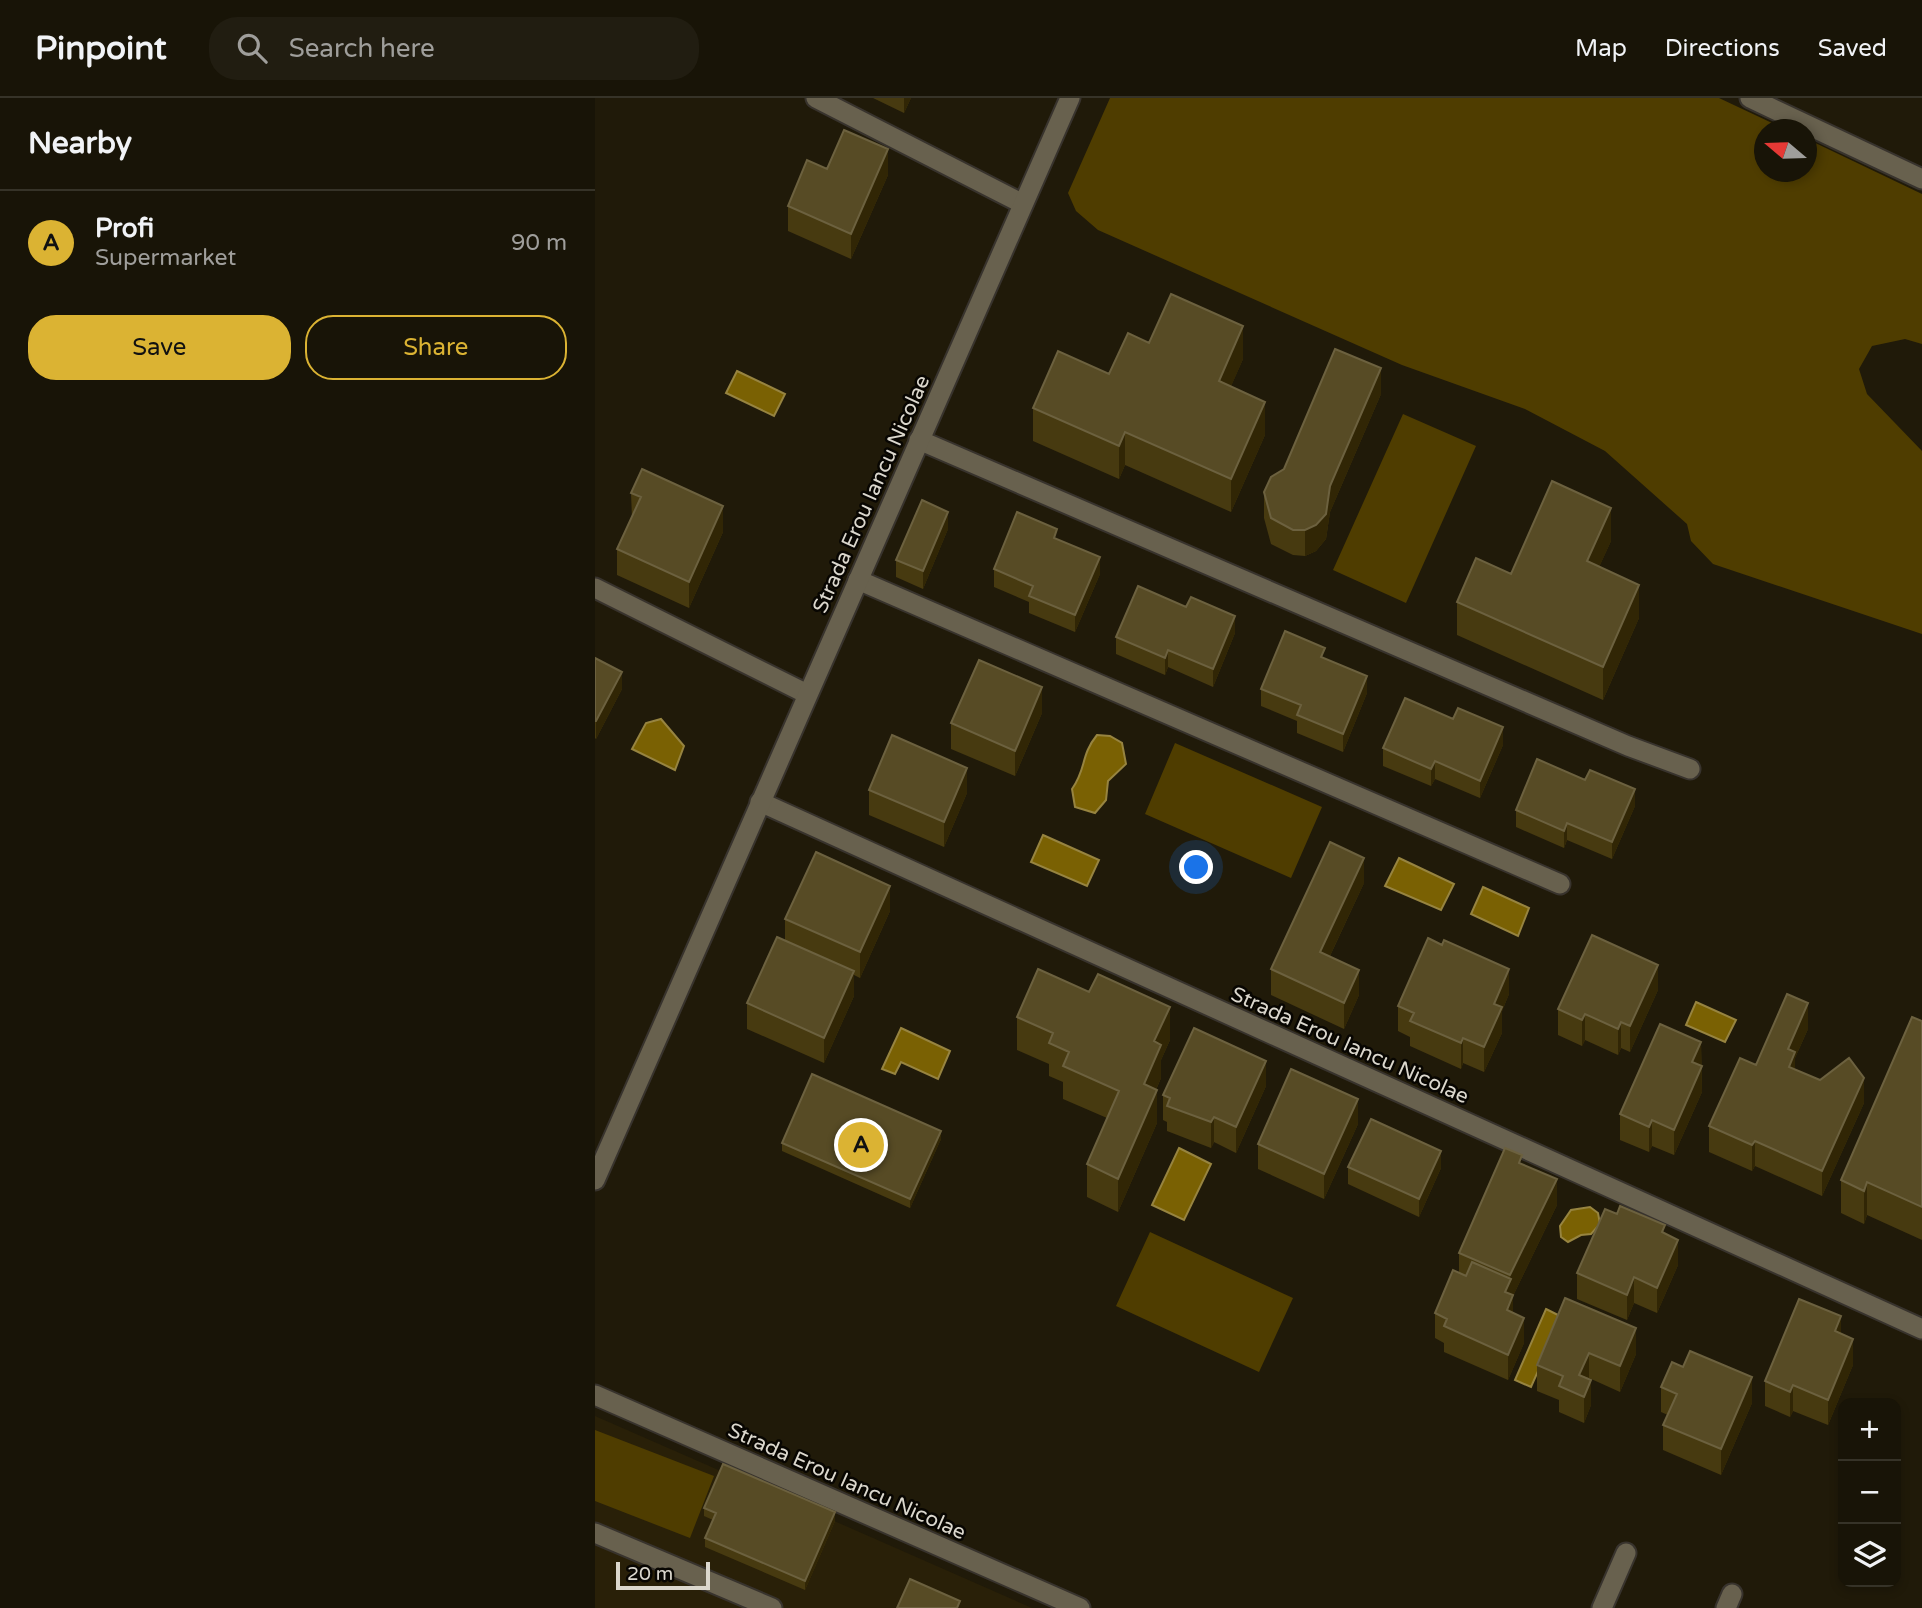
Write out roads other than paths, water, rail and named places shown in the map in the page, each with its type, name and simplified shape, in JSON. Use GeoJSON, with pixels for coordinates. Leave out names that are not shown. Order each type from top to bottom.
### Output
{"type":"FeatureCollection","features":[{"type":"Feature","properties":{"kind":"street"},"geometry":{"type":"LineString","coordinates":[[816,98],[1023,204]]}},
{"type":"Feature","properties":{"kind":"street","name":"Strada Erou Iancu Nicolae"},"geometry":{"type":"LineString","coordinates":[[595,1180],[601,1150],[760,802],[1070,98]]}},
{"type":"Feature","properties":{"kind":"street"},"geometry":{"type":"LineString","coordinates":[[1750,98],[1922,179]]}},
{"type":"Feature","properties":{"kind":"street"},"geometry":{"type":"LineString","coordinates":[[919,440],[1627,747],[1691,769]]}},
{"type":"Feature","properties":{"kind":"street"},"geometry":{"type":"LineString","coordinates":[[858,580],[1560,884]]}},
{"type":"Feature","properties":{"kind":"street"},"geometry":{"type":"LineString","coordinates":[[595,588],[807,694]]}},
{"type":"Feature","properties":{"kind":"street","name":"Strada Erou Iancu Nicolae"},"geometry":{"type":"LineString","coordinates":[[760,802],[1922,1329]]}},
{"type":"Feature","properties":{"kind":"street","name":"Strada Erou Iancu Nicolae"},"geometry":{"type":"LineString","coordinates":[[595,1395],[1080,1608]]}},
{"type":"Feature","properties":{"kind":"street"},"geometry":{"type":"LineString","coordinates":[[595,1533],[772,1608]]}},
{"type":"Feature","properties":{"kind":"street"},"geometry":{"type":"LineString","coordinates":[[1602,1608],[1626,1553]]}},
{"type":"Feature","properties":{"kind":"place","name":"Profi"},"geometry":{"type":"Point","coordinates":[861,1145]}}]}
